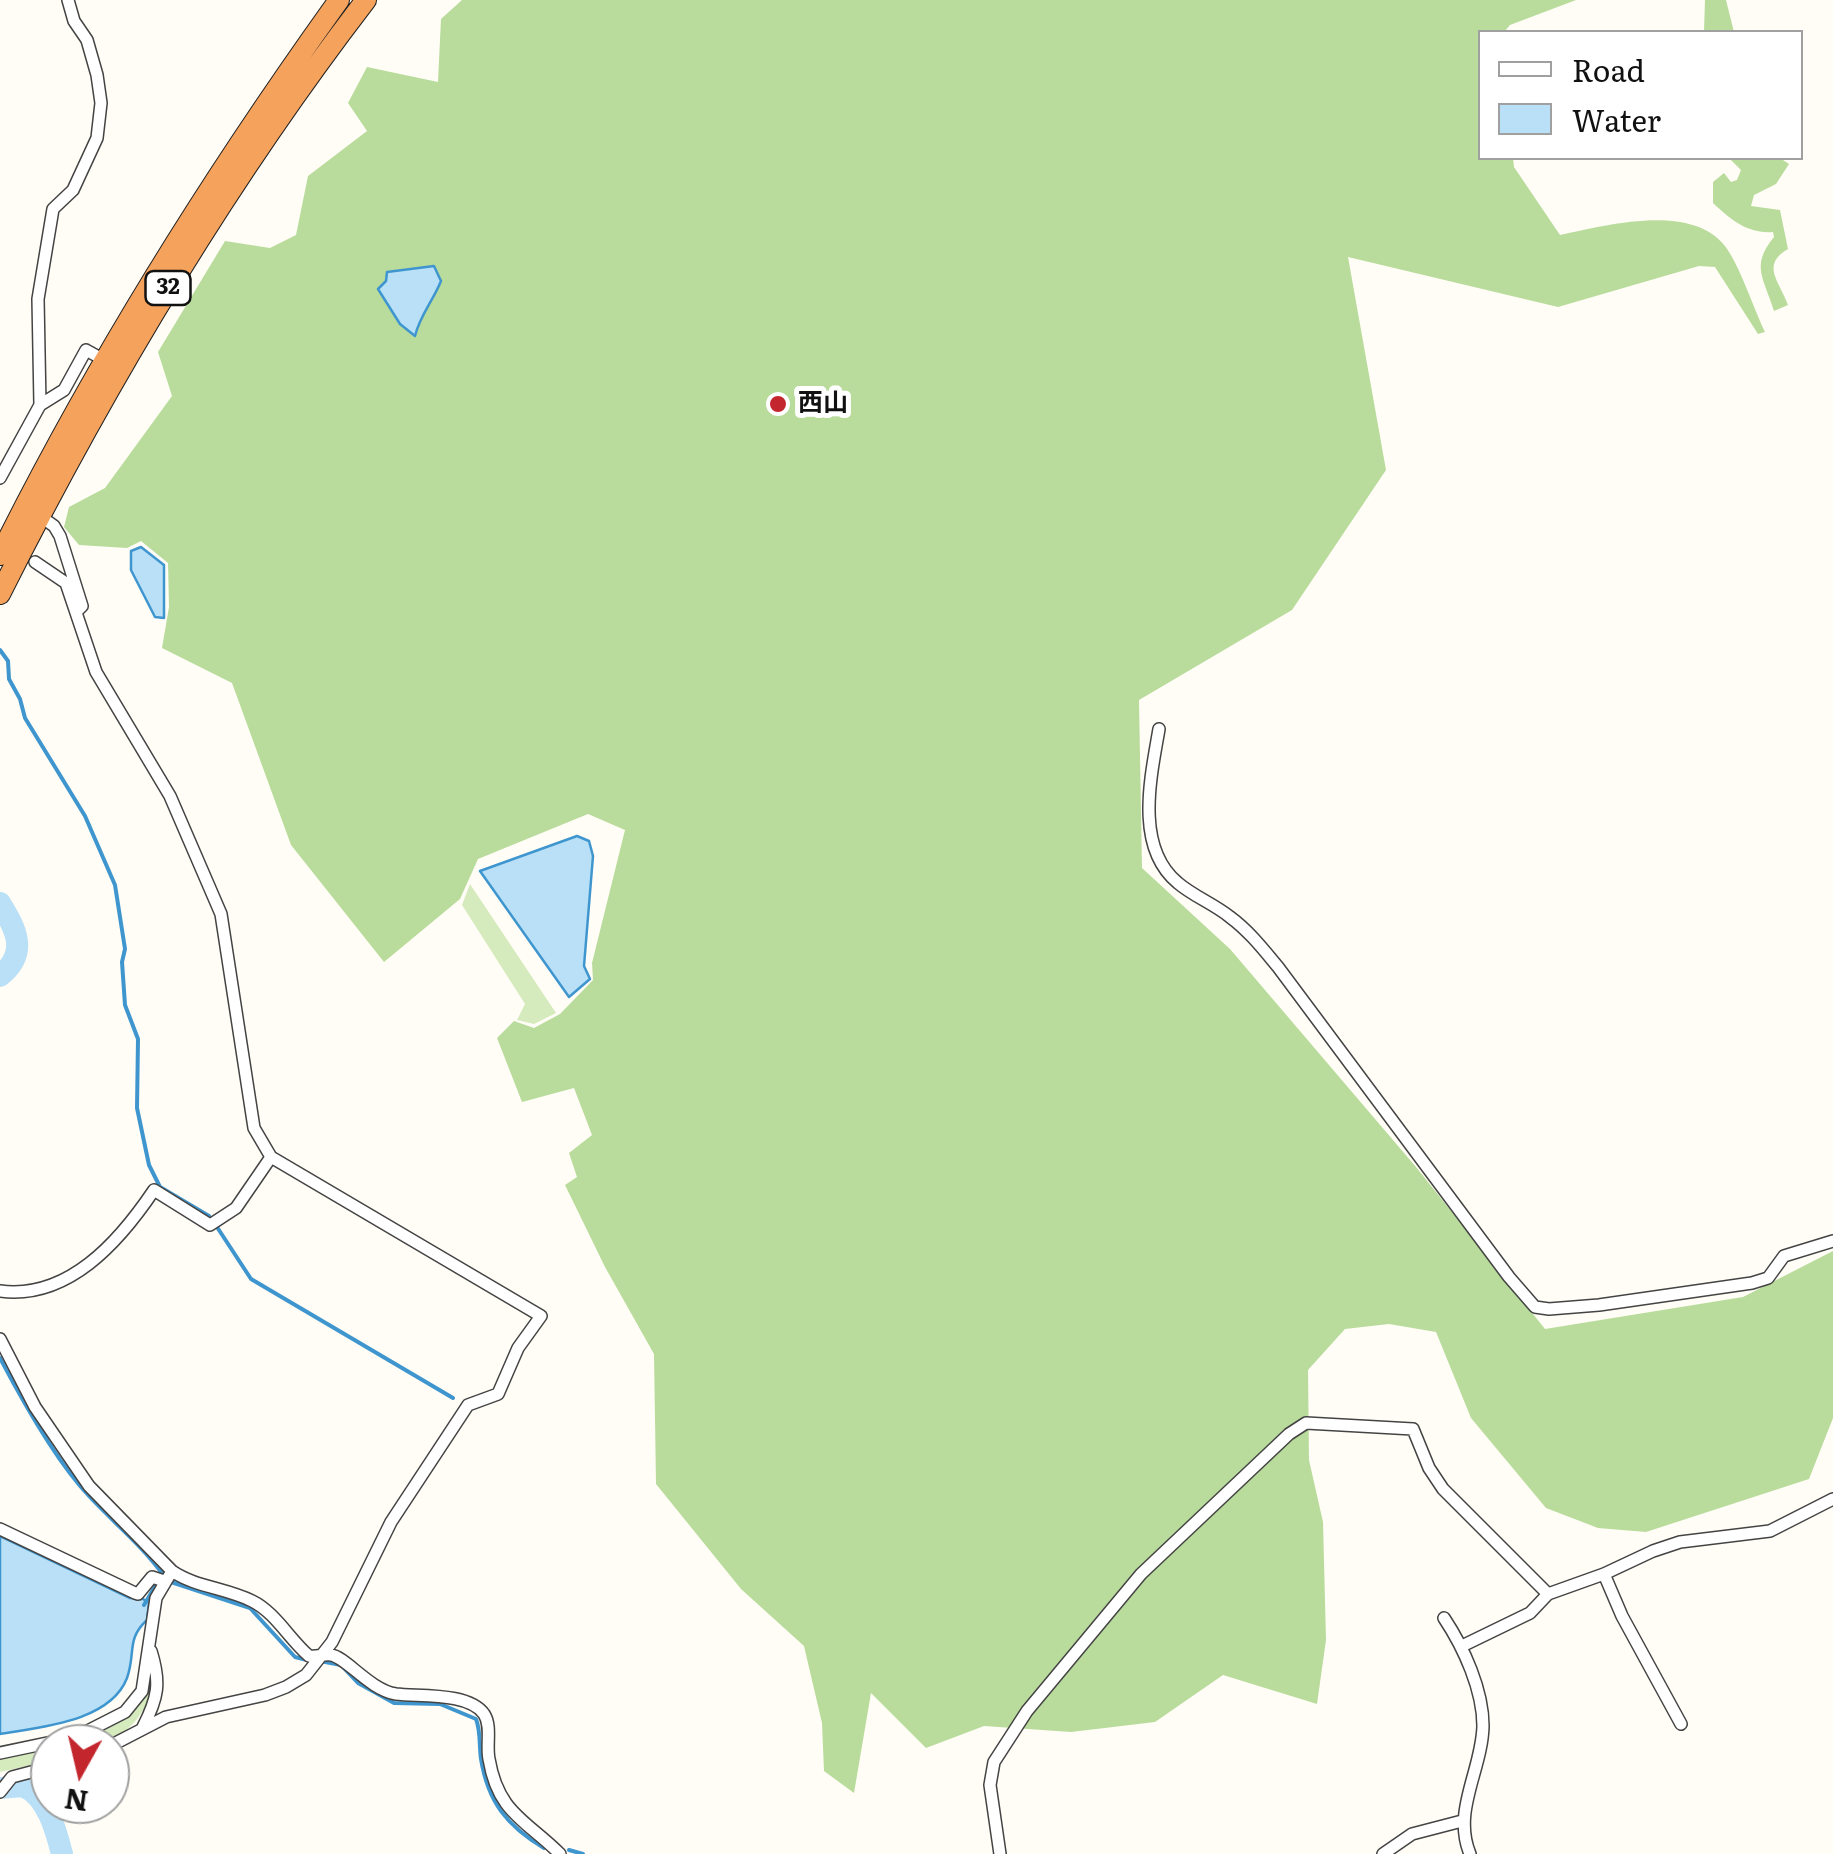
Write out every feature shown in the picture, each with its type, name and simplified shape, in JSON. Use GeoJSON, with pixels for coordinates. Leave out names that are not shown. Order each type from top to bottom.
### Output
{"type":"FeatureCollection","features":[{"type":"Feature","properties":{"kind":"highway","name":"32"},"geometry":{"type":"LineString","coordinates":[[0,555],[104,360],[189,219],[339,0]]}},
{"type":"Feature","properties":{"kind":"highway","name":"32"},"geometry":{"type":"LineString","coordinates":[[0,594],[120,368],[204,227],[303,82],[366,0]]}},
{"type":"Feature","properties":{"kind":"street"},"geometry":{"type":"LineString","coordinates":[[0,478],[40,405],[38,299],[53,208],[74,190],[90,158],[100,120],[100,88],[90,48],[74,21],[68,0]]}},
{"type":"Feature","properties":{"kind":"street"},"geometry":{"type":"LineString","coordinates":[[40,405],[64,390],[86,350],[104,360]]}},
{"type":"Feature","properties":{"kind":"street"},"geometry":{"type":"LineString","coordinates":[[40,516],[60,536],[82,606],[76,612]]}},
{"type":"Feature","properties":{"kind":"street"},"geometry":{"type":"LineString","coordinates":[[35,562],[60,576],[96,672],[170,796],[220,914],[254,1128],[271,1157],[541,1316],[518,1348],[498,1394],[468,1405],[409,1494],[320,1660]]}},
{"type":"Feature","properties":{"kind":"street"},"geometry":{"type":"LineString","coordinates":[[1159,728],[1148,794],[1150,826],[1163,867],[1177,883],[1230,916],[1269,956],[1535,1307],[1598,1305],[1752,1283],[1768,1278],[1784,1256],[1833,1241]]}},
{"type":"Feature","properties":{"kind":"street"},"geometry":{"type":"LineString","coordinates":[[0,1291],[35,1292],[100,1255],[120,1238],[154,1190],[210,1225],[236,1208],[271,1157]]}},
{"type":"Feature","properties":{"kind":"street"},"geometry":{"type":"LineString","coordinates":[[0,1339],[35,1407],[89,1486],[165,1577]]}},
{"type":"Feature","properties":{"kind":"street"},"geometry":{"type":"LineString","coordinates":[[1000,1854],[990,1785],[994,1762],[1027,1710],[1141,1574],[1288,1434],[1306,1423],[1414,1430],[1429,1468],[1444,1490],[1548,1594]]}},
{"type":"Feature","properties":{"kind":"street"},"geometry":{"type":"LineString","coordinates":[[1462,1646],[1530,1613],[1548,1594],[1652,1551],[1680,1542],[1770,1531],[1833,1499]]}},
{"type":"Feature","properties":{"kind":"street"},"geometry":{"type":"LineString","coordinates":[[0,1529],[138,1594],[152,1577],[165,1577],[210,1585],[256,1602],[309,1656],[320,1660]]}},
{"type":"Feature","properties":{"kind":"street"},"geometry":{"type":"LineString","coordinates":[[1604,1574],[1622,1616],[1681,1724]]}},
{"type":"Feature","properties":{"kind":"street"},"geometry":{"type":"LineString","coordinates":[[0,1753],[76,1737],[126,1712],[142,1691],[156,1598],[165,1577]]}},
{"type":"Feature","properties":{"kind":"street"},"geometry":{"type":"LineString","coordinates":[[1444,1618],[1462,1646],[1483,1724],[1462,1821],[1470,1854]]}},
{"type":"Feature","properties":{"kind":"street"},"geometry":{"type":"LineString","coordinates":[[143,1727],[152,1708],[159,1675],[150,1644]]}},
{"type":"Feature","properties":{"kind":"street"},"geometry":{"type":"LineString","coordinates":[[130,1734],[166,1717],[286,1687],[330,1654],[379,1689],[458,1700],[480,1709],[486,1717],[489,1758],[498,1791],[518,1820],[560,1854]]}},
{"type":"Feature","properties":{"kind":"street"},"geometry":{"type":"LineString","coordinates":[[5,1782],[30,1774]]}},
{"type":"Feature","properties":{"kind":"street"},"geometry":{"type":"LineString","coordinates":[[1383,1854],[1412,1834],[1462,1821]]}},
{"type":"Feature","properties":{"kind":"green space"},"geometry":{"type":"Polygon","coordinates":[[[462,0],[1576,0],[1506,30],[1478,30],[1478,160],[1513,160],[1514,167],[1560,235],[1646,221],[1691,224],[1710,233],[1730,254],[1765,332],[1758,334],[1715,267],[1699,266],[1558,307],[1348,257],[1386,470],[1292,610],[1139,700],[1142,868],[1230,949],[1416,1167],[1545,1329],[1743,1297],[1833,1251],[1833,1418],[1809,1479],[1646,1532],[1598,1528],[1546,1508],[1471,1418],[1436,1332],[1389,1324],[1345,1329],[1308,1370],[1309,1460],[1323,1522],[1326,1640],[1317,1704],[1223,1675],[1155,1722],[1071,1732],[984,1726],[926,1748],[871,1693],[854,1793],[824,1771],[822,1723],[804,1646],[741,1589],[656,1484],[654,1354],[565,1185],[577,1177],[569,1153],[592,1135],[574,1088],[522,1102],[497,1038],[514,1021],[534,1028],[560,1014],[593,980],[592,963],[625,830],[588,814],[478,859],[460,899],[384,962],[291,845],[232,683],[162,648],[169,607],[168,563],[141,541],[127,548],[79,545],[64,527],[69,507],[105,488],[172,396],[158,352],[225,241],[270,248],[296,235],[308,176],[367,131],[348,103],[367,67],[438,82],[441,19],[462,0]]]}},
{"type":"Feature","properties":{"kind":"green space"},"geometry":{"type":"Polygon","coordinates":[[[1705,0],[1726,0],[1734,30],[1704,30],[1705,0]]]}},
{"type":"Feature","properties":{"kind":"green space"},"geometry":{"type":"Polygon","coordinates":[[[1731,160],[1783,160],[1789,164],[1776,184],[1754,195],[1751,206],[1780,210],[1788,249],[1775,261],[1774,274],[1788,305],[1774,311],[1761,272],[1762,256],[1773,232],[1740,225],[1713,203],[1713,182],[1724,173],[1731,182],[1737,180],[1741,170],[1731,160]]]}},
{"type":"Feature","properties":{"kind":"green space"},"geometry":{"type":"Polygon","coordinates":[[[470,884],[556,1013],[534,1024],[517,1020],[525,1004],[462,905],[470,884]]]}},
{"type":"Feature","properties":{"kind":"green space"},"geometry":{"type":"Polygon","coordinates":[[[151,1660],[152,1687],[142,1713],[130,1726],[115,1724],[135,1709],[146,1691],[151,1660]]]}},
{"type":"Feature","properties":{"kind":"green space"},"geometry":{"type":"Polygon","coordinates":[[[30,1751],[30,1765],[0,1772],[0,1756],[30,1751]]]}},
{"type":"Feature","properties":{"kind":"water"},"geometry":{"type":"Polygon","coordinates":[[[434,266],[441,281],[415,336],[400,324],[378,289],[386,281],[387,272],[434,266]]]}},
{"type":"Feature","properties":{"kind":"water"},"geometry":{"type":"Polygon","coordinates":[[[141,547],[164,565],[164,618],[155,617],[131,570],[131,551],[141,547]]]}},
{"type":"Feature","properties":{"kind":"water"},"geometry":{"type":"Polygon","coordinates":[[[577,836],[589,841],[593,856],[584,966],[590,979],[569,997],[480,871],[577,836]]]}},
{"type":"Feature","properties":{"kind":"water"},"geometry":{"type":"Polygon","coordinates":[[[0,1536],[130,1598],[149,1603],[147,1620],[134,1640],[127,1678],[106,1704],[72,1720],[30,1724],[30,1729],[0,1734],[0,1536]]]}},
{"type":"Feature","properties":{"kind":"waterway"},"geometry":{"type":"LineString","coordinates":[[0,650],[8,661],[9,679],[25,718],[85,816],[115,885],[125,949],[125,1005],[138,1039],[137,1108],[149,1165],[160,1187],[209,1216]]}},
{"type":"Feature","properties":{"kind":"waterway"},"geometry":{"type":"LineString","coordinates":[[0,903],[17,941],[14,959],[0,976]]}},
{"type":"Feature","properties":{"kind":"waterway"},"geometry":{"type":"LineString","coordinates":[[217,1227],[251,1279],[453,1398]]}},
{"type":"Feature","properties":{"kind":"waterway"},"geometry":{"type":"LineString","coordinates":[[0,1358],[65,1466],[164,1576]]}},
{"type":"Feature","properties":{"kind":"waterway"},"geometry":{"type":"LineString","coordinates":[[171,1582],[250,1608],[295,1657],[311,1661]]}},
{"type":"Feature","properties":{"kind":"waterway"},"geometry":{"type":"LineString","coordinates":[[144,1605],[157,1583]]}},
{"type":"Feature","properties":{"kind":"waterway"},"geometry":{"type":"LineString","coordinates":[[320,1661],[341,1665],[358,1683],[394,1703],[440,1704],[476,1719],[484,1774],[494,1800],[510,1822],[544,1848]]}},
{"type":"Feature","properties":{"kind":"waterway"},"geometry":{"type":"LineString","coordinates":[[0,1788],[23,1786],[38,1797],[49,1815],[62,1854]]}},
{"type":"Feature","properties":{"kind":"waterway"},"geometry":{"type":"LineString","coordinates":[[569,1850],[583,1854]]}},
{"type":"Feature","properties":{"kind":"place","name":"西山"},"geometry":{"type":"Point","coordinates":[778,404]}}]}
